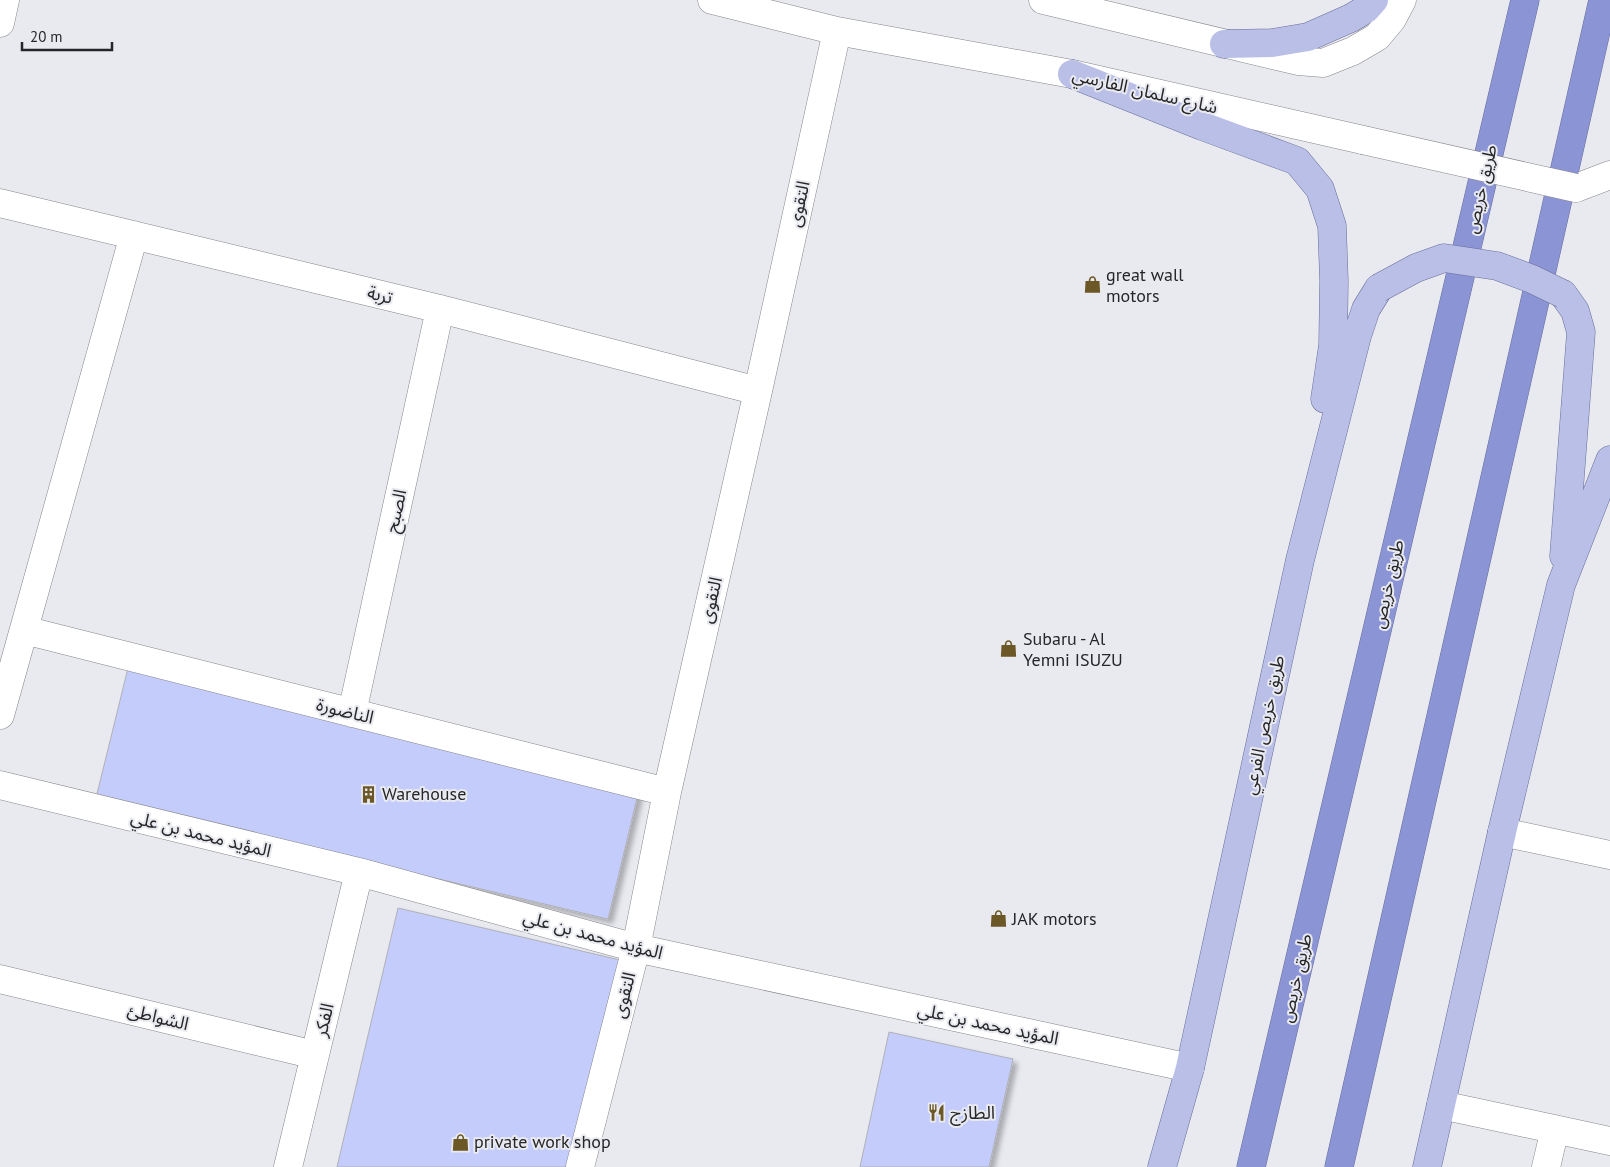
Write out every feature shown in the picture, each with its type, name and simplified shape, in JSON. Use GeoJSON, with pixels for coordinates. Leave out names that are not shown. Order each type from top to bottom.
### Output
{"type":"FeatureCollection","features":[{"type":"Feature","properties":{"kind":"highway","name":"طريق خريص"},"geometry":{"type":"LineString","coordinates":[[1251,1167],[1525,0]]}},
{"type":"Feature","properties":{"kind":"highway"},"geometry":{"type":"LineString","coordinates":[[1339,1167],[1603,0]]}},
{"type":"Feature","properties":{"kind":"main road"},"geometry":{"type":"LineString","coordinates":[[1224,44],[1272,43],[1308,37],[1351,18],[1366,9],[1374,0]]}},
{"type":"Feature","properties":{"kind":"main road"},"geometry":{"type":"LineString","coordinates":[[1072,74],[1202,126],[1297,161],[1320,189],[1332,226],[1334,345],[1300,560]]}},
{"type":"Feature","properties":{"kind":"main road","name":"طريق خريص الفرعي"},"geometry":{"type":"LineString","coordinates":[[1162,1167],[1190,1068],[1300,560],[1357,336],[1366,309],[1379,288],[1416,268],[1444,258],[1497,266],[1532,279],[1563,294],[1575,311],[1581,332],[1561,585]]}},
{"type":"Feature","properties":{"kind":"main road"},"geometry":{"type":"LineString","coordinates":[[1427,1167],[1502,832],[1561,585],[1610,460]]}},
{"type":"Feature","properties":{"kind":"street"},"geometry":{"type":"LineString","coordinates":[[0,23],[5,0]]}},
{"type":"Feature","properties":{"kind":"street","name":"شارع سلمان الفارسي"},"geometry":{"type":"LineString","coordinates":[[712,0],[837,31],[1072,74],[1576,188],[1610,175]]}},
{"type":"Feature","properties":{"kind":"street"},"geometry":{"type":"LineString","coordinates":[[1043,0],[1074,4],[1224,44],[1298,61],[1323,63],[1353,51],[1378,37],[1392,19],[1402,0]]}},
{"type":"Feature","properties":{"kind":"street","name":"التقوى"},"geometry":{"type":"LineString","coordinates":[[580,1167],[636,948],[667,792],[837,31]]}},
{"type":"Feature","properties":{"kind":"street","name":"تربة"},"geometry":{"type":"LineString","coordinates":[[0,202],[440,309],[758,391]]}},
{"type":"Feature","properties":{"kind":"street"},"geometry":{"type":"LineString","coordinates":[[0,715],[134,235]]}},
{"type":"Feature","properties":{"kind":"street","name":"الصبح"},"geometry":{"type":"LineString","coordinates":[[352,713],[440,309]]}},
{"type":"Feature","properties":{"kind":"street","name":"الناضورة"},"geometry":{"type":"LineString","coordinates":[[24,630],[667,792]]}},
{"type":"Feature","properties":{"kind":"street","name":"المؤيد محمد بن علي"},"geometry":{"type":"LineString","coordinates":[[0,785],[359,872],[636,948],[1190,1068]]}},
{"type":"Feature","properties":{"kind":"street"},"geometry":{"type":"LineString","coordinates":[[1502,832],[1610,855]]}},
{"type":"Feature","properties":{"kind":"street","name":"الفكر"},"geometry":{"type":"LineString","coordinates":[[288,1167],[359,872]]}},
{"type":"Feature","properties":{"kind":"street","name":"الشواطئ"},"geometry":{"type":"LineString","coordinates":[[0,979],[315,1055]]}},
{"type":"Feature","properties":{"kind":"street"},"geometry":{"type":"LineString","coordinates":[[1441,1105],[1610,1141]]}},
{"type":"Feature","properties":{"kind":"street"},"geometry":{"type":"LineString","coordinates":[[1546,1167],[1555,1129]]}},
{"type":"Feature","properties":{"kind":"building","name":"Warehouse"},"geometry":{"type":"Polygon","coordinates":[[[128,668],[639,790],[608,919],[96,798],[128,668]]]}},
{"type":"Feature","properties":{"kind":"building"},"geometry":{"type":"Polygon","coordinates":[[[398,908],[620,960],[571,1167],[337,1167],[398,908]]]}},
{"type":"Feature","properties":{"kind":"building","name":"الطازج"},"geometry":{"type":"Polygon","coordinates":[[[889,1032],[1013,1059],[989,1167],[860,1167],[889,1032]]]}},
{"type":"Feature","properties":{"kind":"place","name":"great wall motors"},"geometry":{"type":"Point","coordinates":[1092,285]}},
{"type":"Feature","properties":{"kind":"place","name":"Subaru - Al Yemni ISUZU"},"geometry":{"type":"Point","coordinates":[1009,649]}},
{"type":"Feature","properties":{"kind":"place","name":"Warehouse"},"geometry":{"type":"Point","coordinates":[368,794]}},
{"type":"Feature","properties":{"kind":"place","name":"JAK motors"},"geometry":{"type":"Point","coordinates":[998,919]}},
{"type":"Feature","properties":{"kind":"place","name":"الطازج"},"geometry":{"type":"Point","coordinates":[936,1113]}},
{"type":"Feature","properties":{"kind":"place","name":"private work shop"},"geometry":{"type":"Point","coordinates":[460,1142]}}]}
